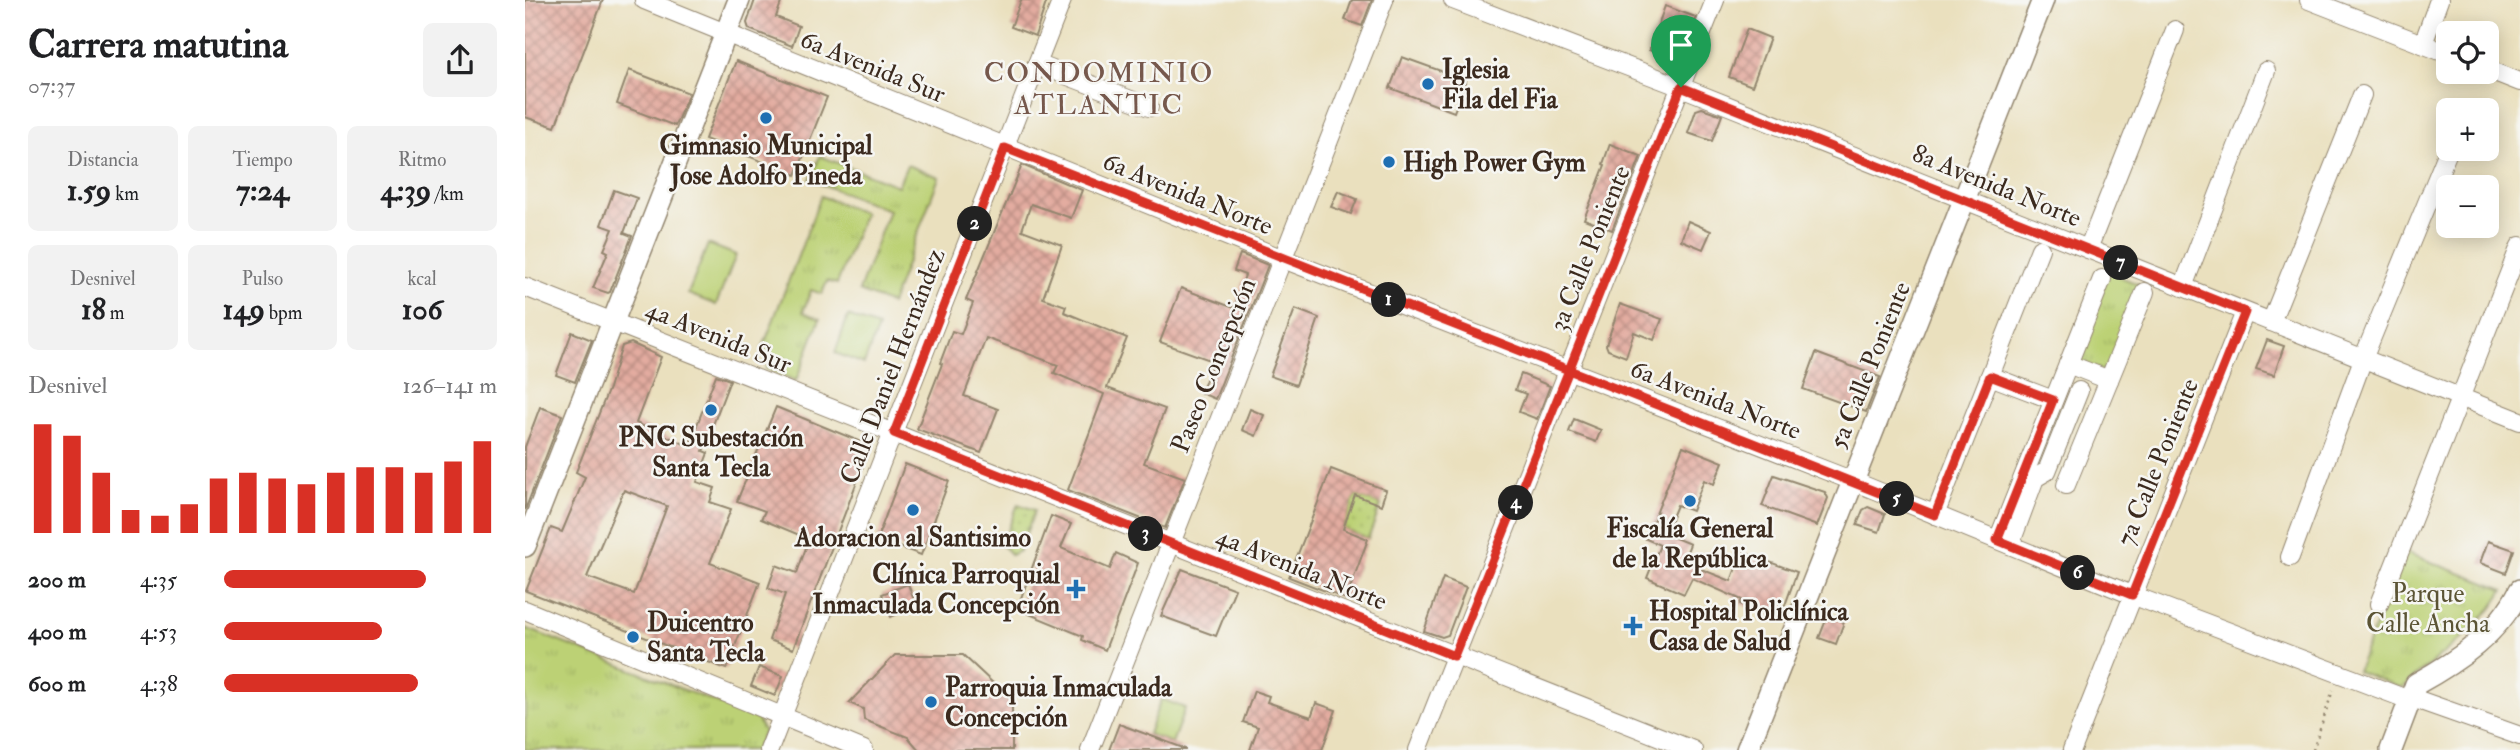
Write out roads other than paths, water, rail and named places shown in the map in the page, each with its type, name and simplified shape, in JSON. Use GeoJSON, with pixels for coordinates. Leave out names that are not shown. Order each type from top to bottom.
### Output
{"type":"FeatureCollection","features":[{"type":"Feature","properties":{"kind":"main road"},"geometry":{"type":"LineString","coordinates":[[525,547],[739,0]]}},
{"type":"Feature","properties":{"kind":"main road","name":"5a Calle Poniente"},"geometry":{"type":"LineString","coordinates":[[1747,750],[2043,0]]}},
{"type":"Feature","properties":{"kind":"main road"},"geometry":{"type":"LineString","coordinates":[[2391,750],[2415,700],[2416,684],[2451,664],[2499,623],[2520,590]]}},
{"type":"Feature","properties":{"kind":"street","name":"6a Avenida Sur"},"geometry":{"type":"LineString","coordinates":[[644,0],[1005,148]]}},
{"type":"Feature","properties":{"kind":"street","name":"Calle Daniel Hernández"},"geometry":{"type":"LineString","coordinates":[[769,750],[1062,0]]}},
{"type":"Feature","properties":{"kind":"street","name":"Paseo Concepción"},"geometry":{"type":"LineString","coordinates":[[1090,750],[1384,0]]}},
{"type":"Feature","properties":{"kind":"street","name":"8a Avenida Norte"},"geometry":{"type":"LineString","coordinates":[[1453,0],[1681,87],[2520,421]]}},
{"type":"Feature","properties":{"kind":"street","name":"3a Calle Poniente"},"geometry":{"type":"LineString","coordinates":[[1418,750],[1715,0]]}},
{"type":"Feature","properties":{"kind":"street"},"geometry":{"type":"LineString","coordinates":[[2309,0],[2436,49]]}},
{"type":"Feature","properties":{"kind":"street"},"geometry":{"type":"LineString","coordinates":[[2423,44],[2439,0]]}},
{"type":"Feature","properties":{"kind":"street"},"geometry":{"type":"LineString","coordinates":[[2088,249],[2175,30]]}},
{"type":"Feature","properties":{"kind":"street"},"geometry":{"type":"LineString","coordinates":[[1037,64],[1149,107]]}},
{"type":"Feature","properties":{"kind":"street"},"geometry":{"type":"LineString","coordinates":[[2183,287],[2266,71]]}},
{"type":"Feature","properties":{"kind":"street"},"geometry":{"type":"LineString","coordinates":[[2499,74],[2520,82]]}},
{"type":"Feature","properties":{"kind":"street"},"geometry":{"type":"LineString","coordinates":[[2271,322],[2362,95]]}},
{"type":"Feature","properties":{"kind":"street","name":"6a Avenida Norte"},"geometry":{"type":"LineString","coordinates":[[1005,148],[1853,481],[2132,595],[2339,673],[2520,736]]}},
{"type":"Feature","properties":{"kind":"street"},"geometry":{"type":"LineString","coordinates":[[2290,557],[2363,359],[2444,161]]}},
{"type":"Feature","properties":{"kind":"street"},"geometry":{"type":"LineString","coordinates":[[2379,604],[2520,246]]}},
{"type":"Feature","properties":{"kind":"street"},"geometry":{"type":"LineString","coordinates":[[1935,515],[2040,249]]}},
{"type":"Feature","properties":{"kind":"street"},"geometry":{"type":"LineString","coordinates":[[2004,542],[2053,400],[2102,279]]}},
{"type":"Feature","properties":{"kind":"street","name":"4a Avenida Sur"},"geometry":{"type":"LineString","coordinates":[[525,287],[894,433]]}},
{"type":"Feature","properties":{"kind":"street"},"geometry":{"type":"LineString","coordinates":[[2066,485],[2145,292]]}},
{"type":"Feature","properties":{"kind":"street","name":"7a Calle Poniente"},"geometry":{"type":"LineString","coordinates":[[2072,750],[2245,312]]}},
{"type":"Feature","properties":{"kind":"street"},"geometry":{"type":"LineString","coordinates":[[2068,364],[2109,380]]}},
{"type":"Feature","properties":{"kind":"street"},"geometry":{"type":"LineString","coordinates":[[1990,376],[2053,400]]}},
{"type":"Feature","properties":{"kind":"street"},"geometry":{"type":"LineString","coordinates":[[2004,542],[2035,478],[2047,471],[2079,391]]}},
{"type":"Feature","properties":{"kind":"street","name":"4a Avenida Norte"},"geometry":{"type":"LineString","coordinates":[[894,433],[1693,750]]}},
{"type":"Feature","properties":{"kind":"street"},"geometry":{"type":"LineString","coordinates":[[525,610],[865,750]]}},
{"type":"Feature","properties":{"kind":"place","name":"Iglesia Fila del Fia"},"geometry":{"type":"Point","coordinates":[1428,84]}},
{"type":"Feature","properties":{"kind":"place","name":"Gimnasio Municipal Jose Adolfo Pineda"},"geometry":{"type":"Point","coordinates":[766,118]}},
{"type":"Feature","properties":{"kind":"place","name":"High Power Gym"},"geometry":{"type":"Point","coordinates":[1389,162]}},
{"type":"Feature","properties":{"kind":"place","name":"PNC Subestación Santa Tecla"},"geometry":{"type":"Point","coordinates":[711,410]}},
{"type":"Feature","properties":{"kind":"place","name":"Fiscalía General de la República"},"geometry":{"type":"Point","coordinates":[1690,501]}},
{"type":"Feature","properties":{"kind":"place","name":"Adoracion al Santisimo"},"geometry":{"type":"Point","coordinates":[913,510]}},
{"type":"Feature","properties":{"kind":"place","name":"Clínica Parroquial Inmaculada Concepción"},"geometry":{"type":"Point","coordinates":[1076,589]}},
{"type":"Feature","properties":{"kind":"place","name":"Hospital Policlínica Casa de Salud"},"geometry":{"type":"Point","coordinates":[1633,626]}},
{"type":"Feature","properties":{"kind":"place","name":"Duicentro Santa Tecla"},"geometry":{"type":"Point","coordinates":[633,637]}},
{"type":"Feature","properties":{"kind":"place","name":"Parroquia Inmaculada Concepción"},"geometry":{"type":"Point","coordinates":[931,702]}},
{"type":"Feature","properties":{"kind":"district","name":"CONDOMINIO ATLANTIC"},"geometry":{"type":"Point","coordinates":[1099,88]}},
{"type":"Feature","properties":{"kind":"park label","name":"Parque Calle Ancha"},"geometry":{"type":"Point","coordinates":[2428,608]}}]}
